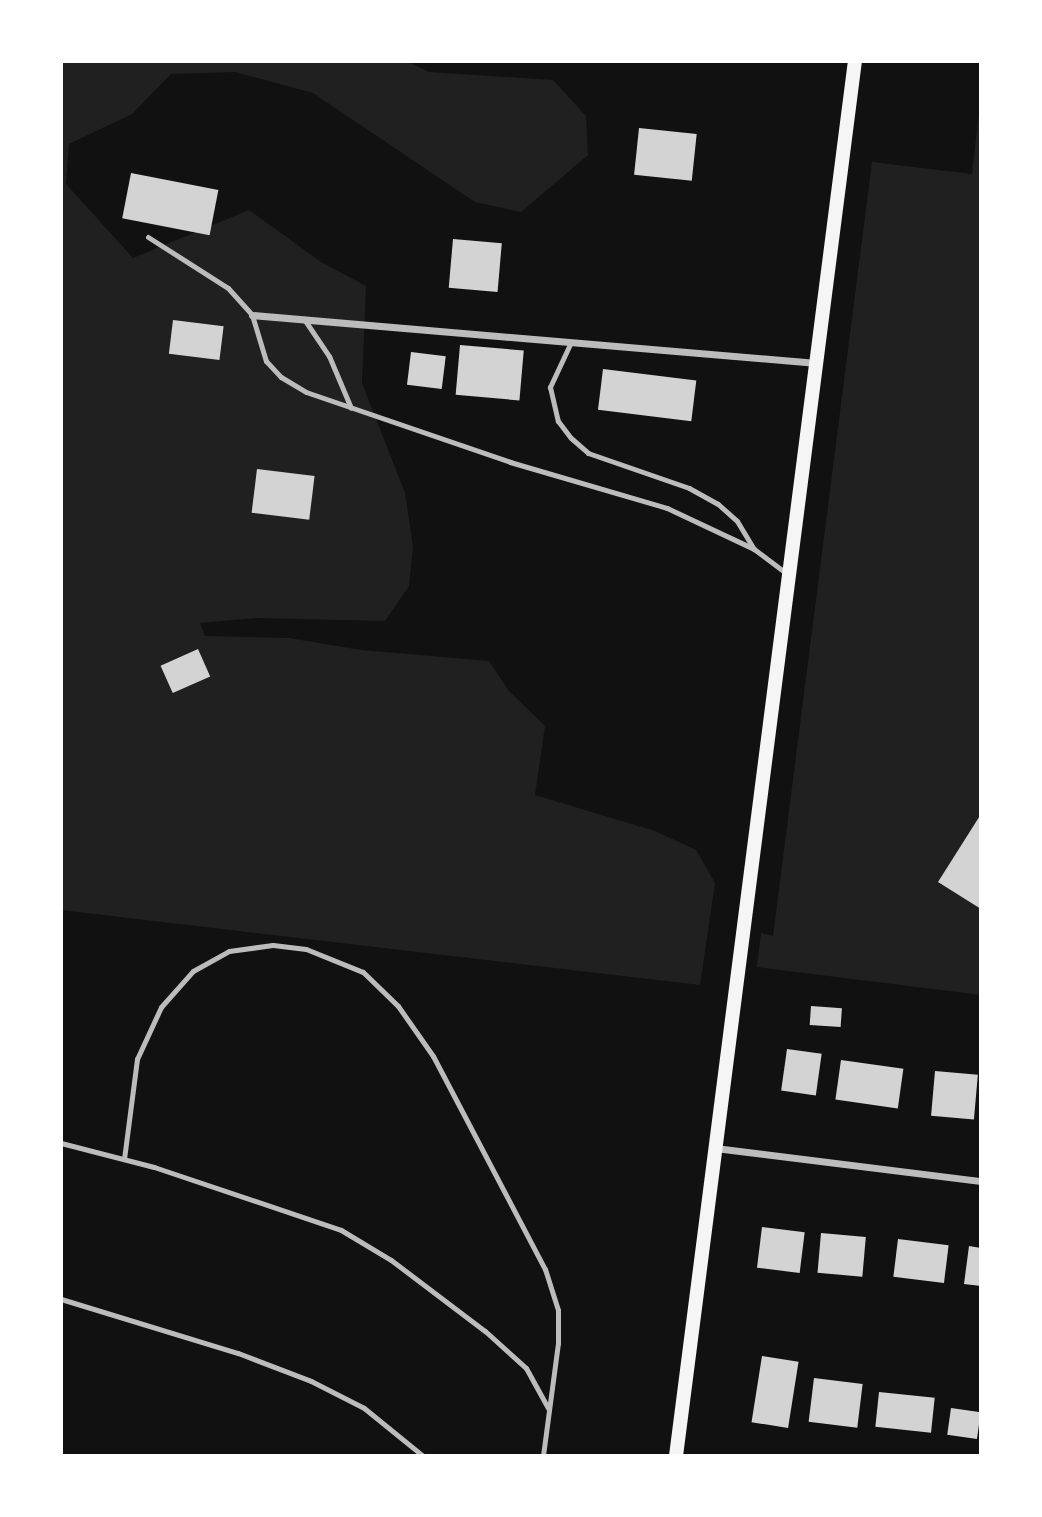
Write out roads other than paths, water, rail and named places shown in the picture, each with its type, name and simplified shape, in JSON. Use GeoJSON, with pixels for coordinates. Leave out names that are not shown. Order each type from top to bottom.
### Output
{"type":"FeatureCollection","features":[{"type":"Feature","properties":{"kind":"main road"},"geometry":{"type":"LineString","coordinates":[[676,1456],[714,1148],[819,363],[855,61]]}},
{"type":"Feature","properties":{"kind":"street"},"geometry":{"type":"LineString","coordinates":[[252,314],[819,363]]}},
{"type":"Feature","properties":{"kind":"street"},"geometry":{"type":"LineString","coordinates":[[714,1148],[981,1181]]}},
{"type":"Feature","properties":{"kind":"lane"},"geometry":{"type":"LineString","coordinates":[[148,237],[228,288],[252,314],[266,361],[281,377],[351,408],[510,462],[667,508],[754,549],[789,575]]}},
{"type":"Feature","properties":{"kind":"lane"},"geometry":{"type":"LineString","coordinates":[[304,319],[329,356],[351,408]]}},
{"type":"Feature","properties":{"kind":"lane"},"geometry":{"type":"LineString","coordinates":[[571,342],[550,387],[554,411],[565,431],[588,453],[689,488],[718,504],[737,521],[754,549]]}},
{"type":"Feature","properties":{"kind":"lane"},"geometry":{"type":"LineString","coordinates":[[124,1159],[137,1059],[161,1007],[193,971],[229,951],[273,945],[306,949],[363,972],[398,1006],[433,1056],[545,1269],[558,1310],[550,1411],[543,1456]]}},
{"type":"Feature","properties":{"kind":"lane"},"geometry":{"type":"LineString","coordinates":[[61,1143],[124,1159],[341,1230],[391,1260],[485,1331],[526,1368],[550,1411]]}},
{"type":"Feature","properties":{"kind":"lane"},"geometry":{"type":"LineString","coordinates":[[61,1299],[239,1353],[311,1381],[364,1408],[422,1456]]}}]}
